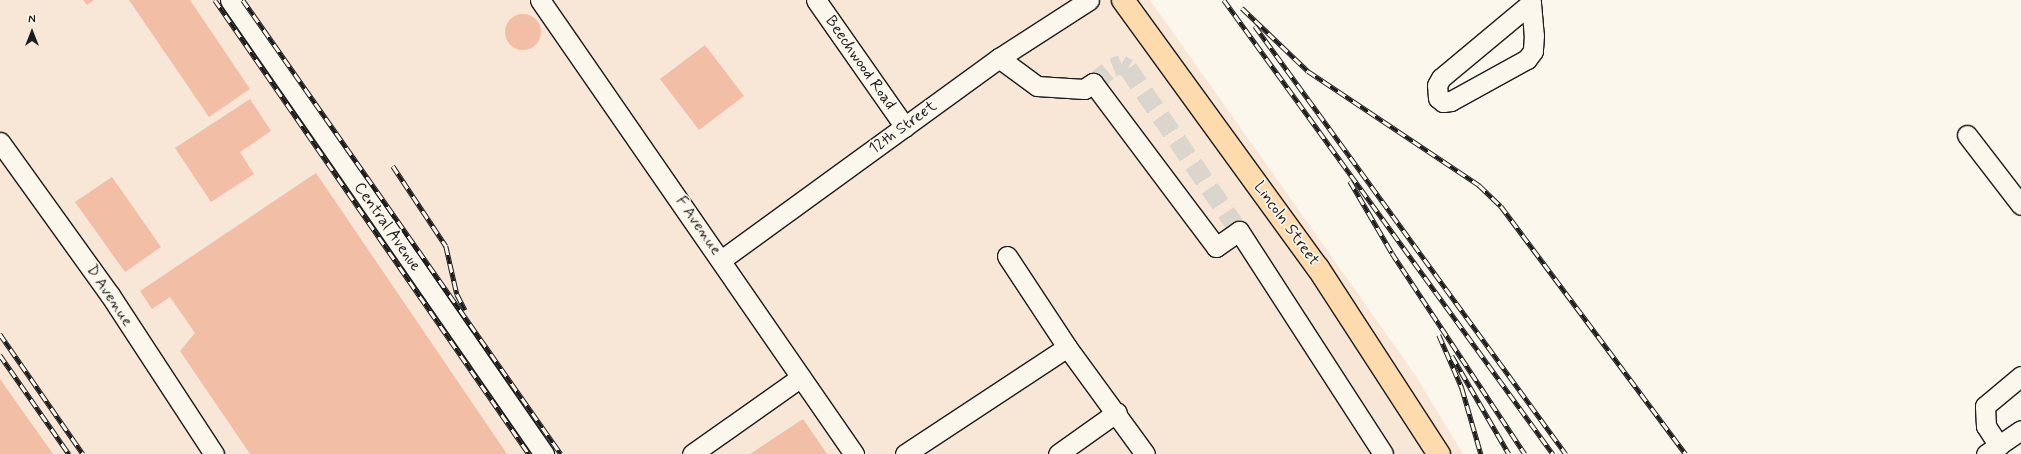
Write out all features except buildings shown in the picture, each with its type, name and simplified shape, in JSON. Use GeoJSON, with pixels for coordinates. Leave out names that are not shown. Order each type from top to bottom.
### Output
{"type":"FeatureCollection","features":[{"type":"Feature","properties":{"kind":"main road","name":"Lincoln Street"},"geometry":{"type":"LineString","coordinates":[[1123,0],[1318,268],[1439,454]]}},
{"type":"Feature","properties":{"kind":"street","name":"Central Avenue"},"geometry":{"type":"LineString","coordinates":[[230,0],[544,454]]}},
{"type":"Feature","properties":{"kind":"street","name":"F Avenue"},"geometry":{"type":"LineString","coordinates":[[540,0],[854,454]]}},
{"type":"Feature","properties":{"kind":"street","name":"Beechwood Road"},"geometry":{"type":"LineString","coordinates":[[816,0],[905,127]]}},
{"type":"Feature","properties":{"kind":"street","name":"12th Street"},"geometry":{"type":"LineString","coordinates":[[721,260],[999,58],[1089,0]]}},
{"type":"Feature","properties":{"kind":"street"},"geometry":{"type":"LineString","coordinates":[[1531,1],[1533,51],[1527,59],[1451,100],[1443,102],[1438,98],[1437,85],[1441,78],[1531,1]]}},
{"type":"Feature","properties":{"kind":"street"},"geometry":{"type":"LineString","coordinates":[[999,58],[1037,86],[1084,89],[1093,83],[1216,247],[1239,231],[1383,454]]}},
{"type":"Feature","properties":{"kind":"street"},"geometry":{"type":"LineString","coordinates":[[1967,136],[2021,205]]}},
{"type":"Feature","properties":{"kind":"street","name":"D Avenue"},"geometry":{"type":"LineString","coordinates":[[0,142],[110,295],[214,454]]}},
{"type":"Feature","properties":{"kind":"street"},"geometry":{"type":"LineString","coordinates":[[1007,256],[1067,347],[1117,412],[1145,454]]}},
{"type":"Feature","properties":{"kind":"street"},"geometry":{"type":"LineString","coordinates":[[905,454],[1067,347]]}},
{"type":"Feature","properties":{"kind":"street"},"geometry":{"type":"LineString","coordinates":[[2021,376],[1985,406],[1986,426],[1993,450],[2021,430]]}},
{"type":"Feature","properties":{"kind":"street"},"geometry":{"type":"LineString","coordinates":[[692,454],[801,377]]}},
{"type":"Feature","properties":{"kind":"street"},"geometry":{"type":"LineString","coordinates":[[1060,454],[1117,412]]}},
{"type":"Feature","properties":{"kind":"shaded area"},"geometry":{"type":"Polygon","coordinates":[[[0,0],[1150,0],[1416,376],[1463,454],[0,454],[0,0]]]}},
{"type":"Feature","properties":{"kind":"tunnel"},"geometry":{"type":"LineString","coordinates":[[1093,83],[1113,67],[1121,64],[1128,68],[1239,231]]}},
{"type":"Feature","properties":{"kind":"railway"},"geometry":{"type":"LineString","coordinates":[[215,0],[529,454]]}},
{"type":"Feature","properties":{"kind":"railway"},"geometry":{"type":"LineString","coordinates":[[243,0],[561,454]]}},
{"type":"Feature","properties":{"kind":"railway"},"geometry":{"type":"LineString","coordinates":[[1224,0],[1553,454]]}},
{"type":"Feature","properties":{"kind":"railway"},"geometry":{"type":"LineString","coordinates":[[1242,8],[1308,71],[1479,185],[1501,206],[1686,454]]}},
{"type":"Feature","properties":{"kind":"railway"},"geometry":{"type":"LineString","coordinates":[[1255,26],[1566,454]]}},
{"type":"Feature","properties":{"kind":"railway"},"geometry":{"type":"LineString","coordinates":[[393,166],[446,246],[457,294],[465,310]]}},
{"type":"Feature","properties":{"kind":"railway"},"geometry":{"type":"LineString","coordinates":[[1350,181],[1392,253],[1525,454]]}},
{"type":"Feature","properties":{"kind":"railway"},"geometry":{"type":"LineString","coordinates":[[0,334],[83,454]]}},
{"type":"Feature","properties":{"kind":"railway"},"geometry":{"type":"LineString","coordinates":[[1439,335],[1462,388],[1481,454]]}},
{"type":"Feature","properties":{"kind":"railway"},"geometry":{"type":"LineString","coordinates":[[0,355],[69,454]]}},
{"type":"Feature","properties":{"kind":"railway"},"geometry":{"type":"LineString","coordinates":[[1452,356],[1509,454]]}}]}
